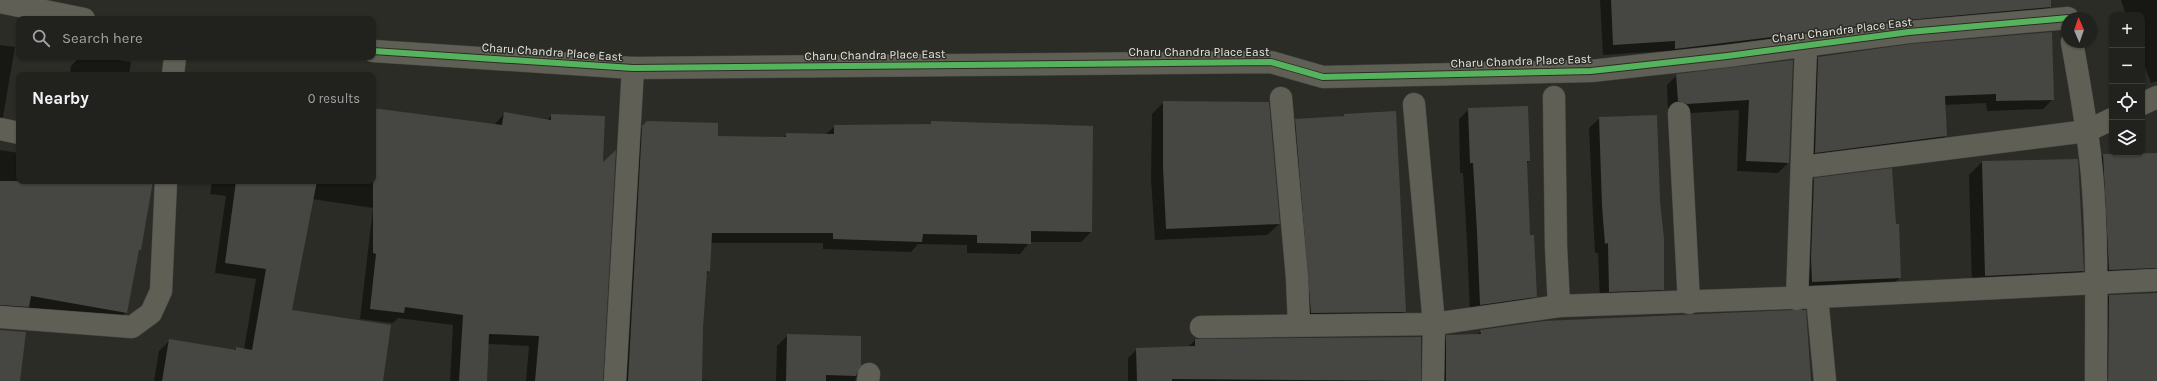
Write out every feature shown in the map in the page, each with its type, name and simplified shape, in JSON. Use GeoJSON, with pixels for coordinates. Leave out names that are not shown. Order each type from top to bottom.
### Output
{"type":"FeatureCollection","features":[{"type":"Feature","properties":{"kind":"street"},"geometry":{"type":"LineString","coordinates":[[0,2],[69,16]]}},
{"type":"Feature","properties":{"kind":"street","name":"Charu Chandra Place East"},"geometry":{"type":"LineString","coordinates":[[376,51],[633,68],[1271,62],[1322,77],[1591,71],[1806,46],[1909,32],[2061,19]]}},
{"type":"Feature","properties":{"kind":"street"},"geometry":{"type":"LineString","coordinates":[[1806,46],[1803,167],[1807,298],[1825,381]]}},
{"type":"Feature","properties":{"kind":"street"},"geometry":{"type":"LineString","coordinates":[[2073,48],[2087,131],[2092,176],[2096,283],[2096,381]]}},
{"type":"Feature","properties":{"kind":"street"},"geometry":{"type":"LineString","coordinates":[[173,72],[175,60]]}},
{"type":"Feature","properties":{"kind":"street"},"geometry":{"type":"LineString","coordinates":[[615,381],[633,68]]}},
{"type":"Feature","properties":{"kind":"street"},"geometry":{"type":"LineString","coordinates":[[1554,97],[1556,247],[1559,306]]}},
{"type":"Feature","properties":{"kind":"street"},"geometry":{"type":"LineString","coordinates":[[2145,103],[2157,97]]}},
{"type":"Feature","properties":{"kind":"street"},"geometry":{"type":"LineString","coordinates":[[1281,98],[1297,278],[1299,324]]}},
{"type":"Feature","properties":{"kind":"street"},"geometry":{"type":"LineString","coordinates":[[1414,104],[1434,324],[1433,381]]}},
{"type":"Feature","properties":{"kind":"street"},"geometry":{"type":"LineString","coordinates":[[1679,113],[1689,303]]}},
{"type":"Feature","properties":{"kind":"street"},"geometry":{"type":"LineString","coordinates":[[1803,167],[2087,131],[2110,120]]}},
{"type":"Feature","properties":{"kind":"street"},"geometry":{"type":"LineString","coordinates":[[0,129],[16,132]]}},
{"type":"Feature","properties":{"kind":"street"},"geometry":{"type":"LineString","coordinates":[[0,317],[132,327],[151,312],[160,291],[166,184]]}},
{"type":"Feature","properties":{"kind":"street"},"geometry":{"type":"LineString","coordinates":[[1201,327],[1299,324],[1434,324],[1559,306],[1807,298],[2157,280]]}},
{"type":"Feature","properties":{"kind":"building"},"geometry":{"type":"Polygon","coordinates":[[[1611,0],[2051,0],[2051,7],[1907,20],[1675,49],[1675,41],[1613,45],[1611,0]]]}},
{"type":"Feature","properties":{"kind":"building"},"geometry":{"type":"Polygon","coordinates":[[[2052,32],[2054,100],[1996,101],[1996,94],[1945,96],[1947,136],[1815,153],[1818,57],[1910,44],[2052,32]]]}},
{"type":"Feature","properties":{"kind":"building"},"geometry":{"type":"Polygon","coordinates":[[[1793,60],[1789,163],[1746,161],[1749,100],[1687,104],[1678,101],[1676,74],[1793,60]]]}},
{"type":"Feature","properties":{"kind":"building"},"geometry":{"type":"Polygon","coordinates":[[[1163,101],[1269,102],[1280,224],[1166,229],[1163,167],[1163,101]]]}},
{"type":"Feature","properties":{"kind":"building"},"geometry":{"type":"Polygon","coordinates":[[[1528,106],[1530,161],[1527,161],[1530,235],[1534,235],[1537,297],[1480,305],[1473,163],[1470,163],[1468,108],[1528,106]]]}},
{"type":"Feature","properties":{"kind":"building"},"geometry":{"type":"Polygon","coordinates":[[[376,108],[502,125],[504,112],[551,120],[551,114],[605,116],[603,162],[616,150],[603,381],[535,381],[539,336],[489,334],[487,381],[459,381],[463,315],[405,307],[404,313],[370,309],[376,254],[373,253],[373,184],[376,184],[376,108]]]}},
{"type":"Feature","properties":{"kind":"building"},"geometry":{"type":"Polygon","coordinates":[[[1396,111],[1406,312],[1311,313],[1295,119],[1396,111]]]}},
{"type":"Feature","properties":{"kind":"building"},"geometry":{"type":"Polygon","coordinates":[[[1657,115],[1660,201],[1664,239],[1664,290],[1609,292],[1608,243],[1605,244],[1602,206],[1599,117],[1657,115]]]}},
{"type":"Feature","properties":{"kind":"building"},"geometry":{"type":"Polygon","coordinates":[[[647,121],[718,123],[718,136],[786,137],[786,133],[834,134],[834,125],[931,124],[931,121],[1093,126],[1092,232],[1031,231],[1031,244],[977,243],[977,235],[923,234],[922,242],[833,239],[833,233],[712,233],[710,272],[707,271],[703,328],[702,381],[628,381],[642,126],[647,121]]]}},
{"type":"Feature","properties":{"kind":"building"},"geometry":{"type":"Polygon","coordinates":[[[2145,153],[2157,153],[2157,268],[2109,270],[2103,154],[2109,154],[2109,156],[2145,156],[2145,153]]]}},
{"type":"Feature","properties":{"kind":"building"},"geometry":{"type":"Polygon","coordinates":[[[2078,159],[2084,271],[1985,276],[1982,161],[2078,159]]]}},
{"type":"Feature","properties":{"kind":"building"},"geometry":{"type":"Polygon","coordinates":[[[1892,168],[1896,224],[1899,224],[1901,278],[1812,282],[1811,258],[1814,178],[1892,168]]]}},
{"type":"Feature","properties":{"kind":"building"},"geometry":{"type":"Polygon","coordinates":[[[0,181],[16,181],[16,184],[152,184],[141,250],[139,250],[127,313],[31,296],[29,307],[0,305],[0,181]]]}},
{"type":"Feature","properties":{"kind":"building"},"geometry":{"type":"Polygon","coordinates":[[[236,184],[316,184],[292,310],[391,325],[383,381],[162,381],[169,339],[236,350],[236,347],[252,350],[266,269],[225,263],[236,184]]]}},
{"type":"Feature","properties":{"kind":"building"},"geometry":{"type":"Polygon","coordinates":[[[2157,293],[2157,381],[2108,381],[2109,295],[2157,293]]]}},
{"type":"Feature","properties":{"kind":"building"},"geometry":{"type":"Polygon","coordinates":[[[1806,310],[1811,381],[1446,381],[1446,335],[1481,334],[1480,330],[1544,321],[1806,310]]]}},
{"type":"Feature","properties":{"kind":"building"},"geometry":{"type":"Polygon","coordinates":[[[0,330],[26,332],[20,381],[0,381],[0,330]]]}},
{"type":"Feature","properties":{"kind":"building"},"geometry":{"type":"Polygon","coordinates":[[[787,334],[861,336],[861,365],[856,376],[826,375],[826,381],[786,381],[787,334]]]}},
{"type":"Feature","properties":{"kind":"building"},"geometry":{"type":"Polygon","coordinates":[[[1421,337],[1421,381],[1172,379],[1172,381],[1137,381],[1136,348],[1195,346],[1195,339],[1421,337]]]}},
{"type":"Feature","properties":{"kind":"cycle path"},"geometry":{"type":"LineString","coordinates":[[376,51],[633,68],[1271,62],[1323,77],[1591,71],[1727,56],[1909,32],[2061,19]]}}]}
